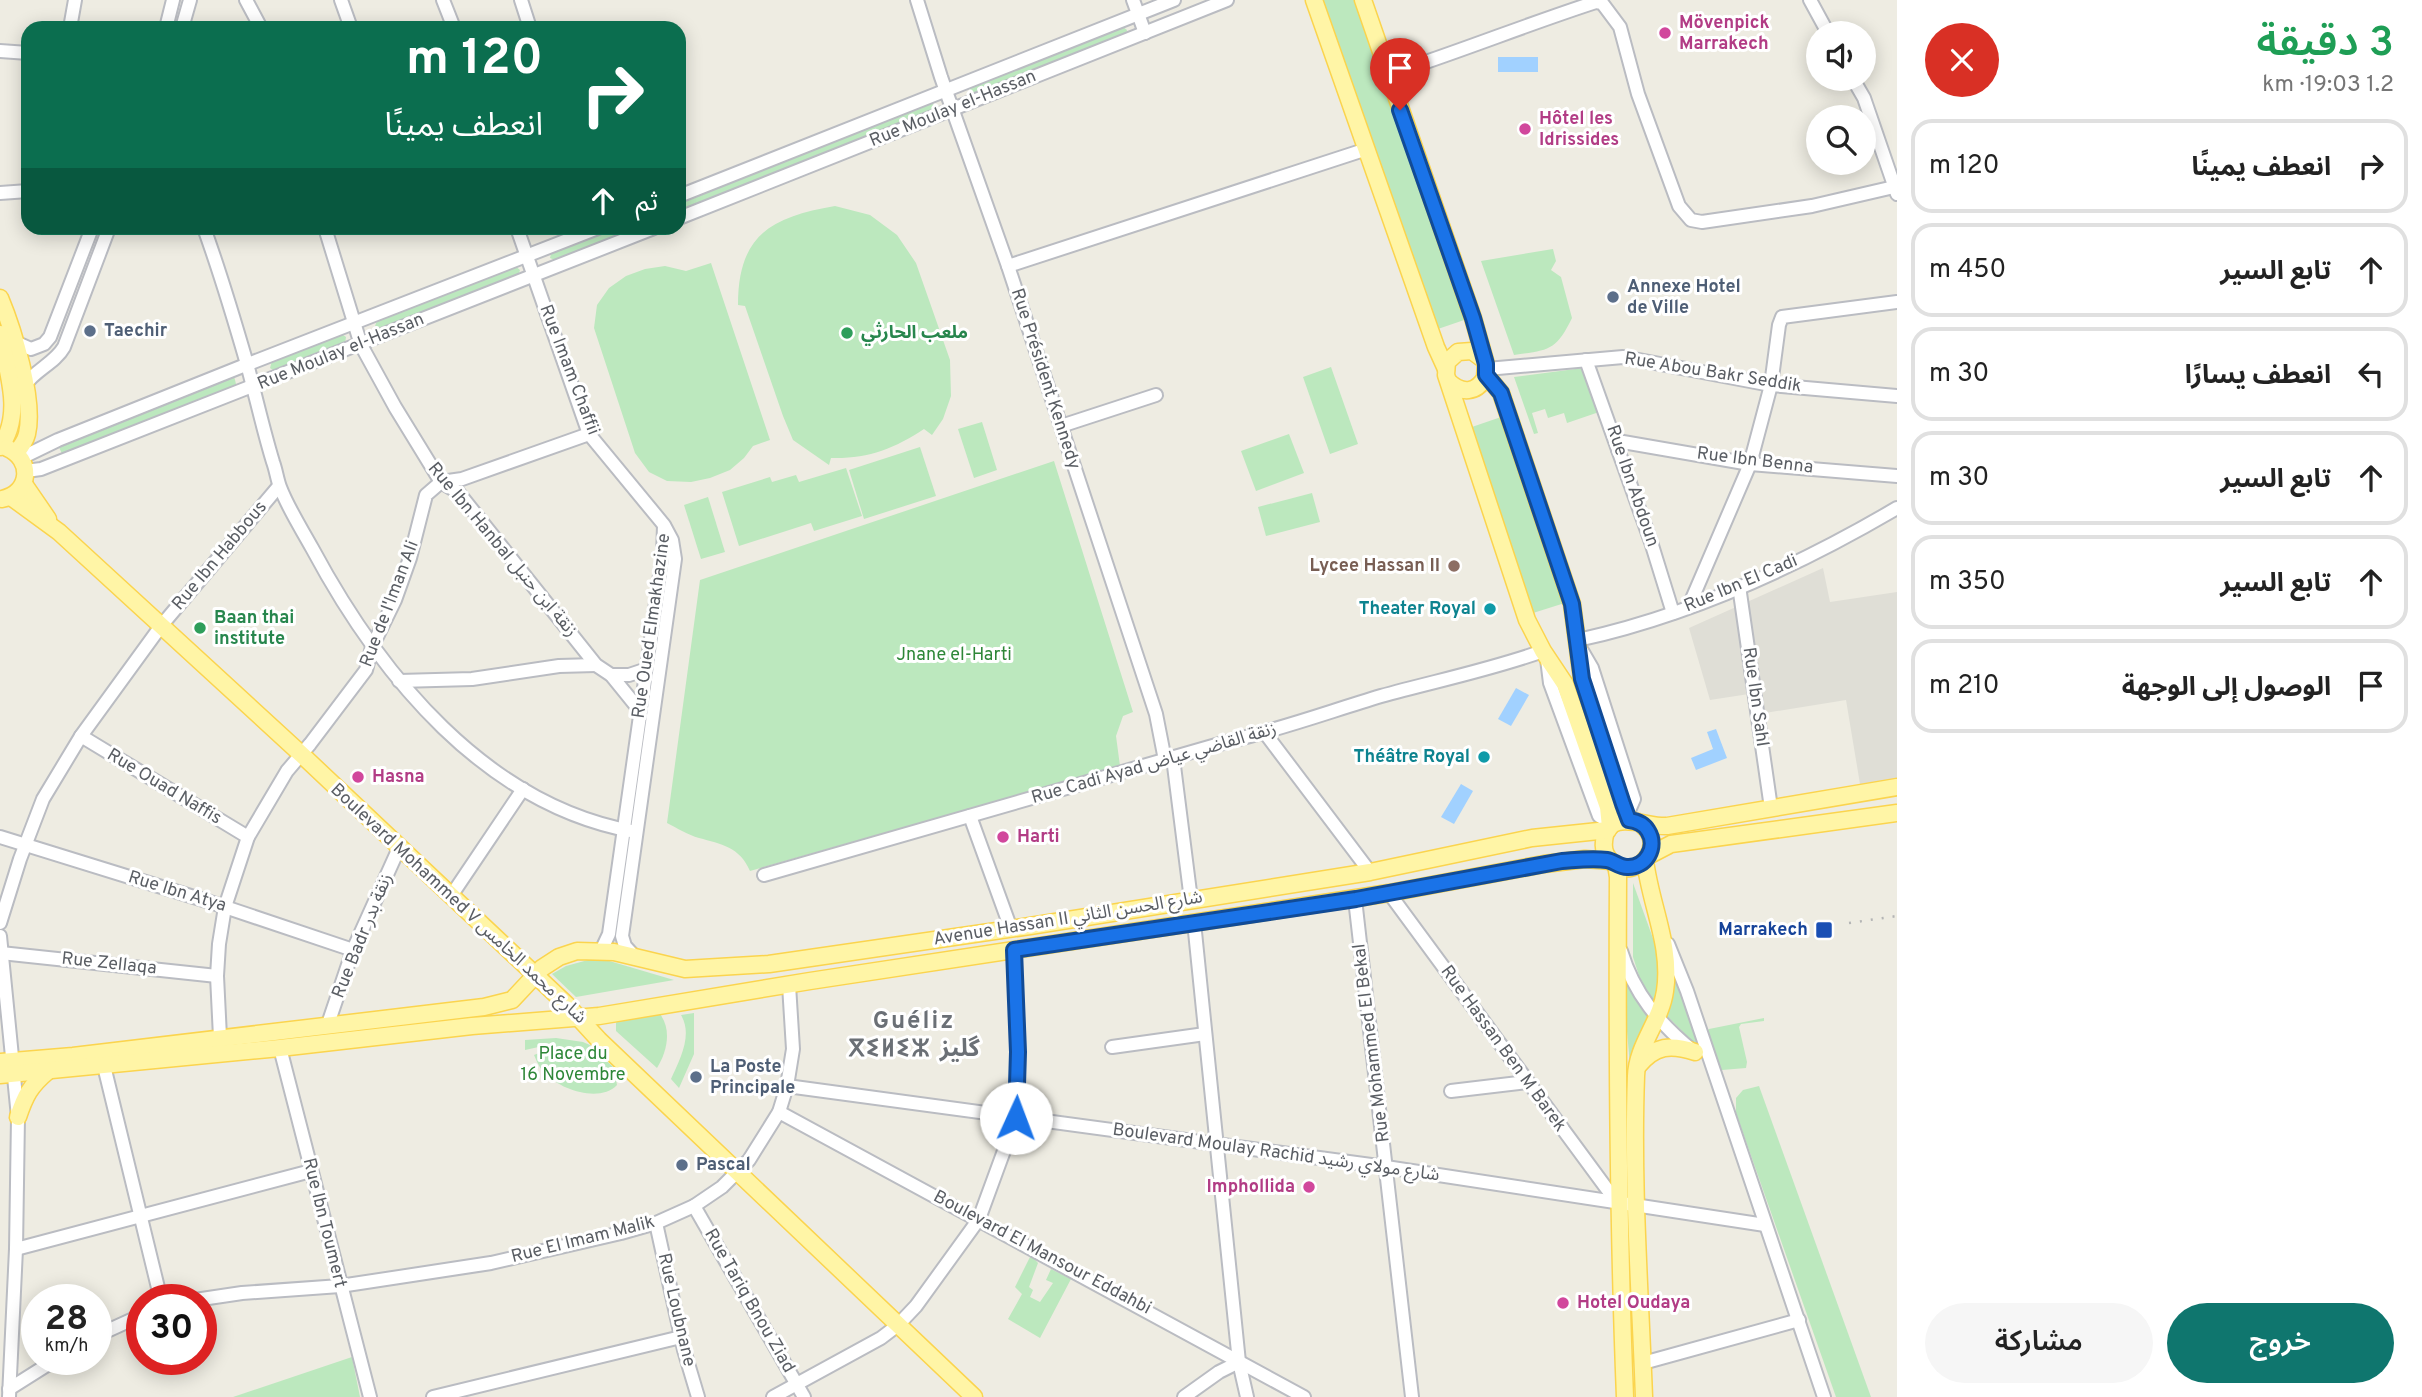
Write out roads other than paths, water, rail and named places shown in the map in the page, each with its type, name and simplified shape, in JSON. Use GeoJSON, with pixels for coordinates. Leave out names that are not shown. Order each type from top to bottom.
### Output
{"type":"FeatureCollection","features":[{"type":"Feature","properties":{"kind":"main road"},"geometry":{"type":"LineString","coordinates":[[1314,0],[1448,376],[1503,553],[1527,620],[1565,684],[1608,807],[1609,826],[1604,845],[1614,863],[1617,938],[1618,1204],[1625,1397]]}},
{"type":"Feature","properties":{"kind":"main road"},"geometry":{"type":"LineString","coordinates":[[1363,0],[1473,318],[1486,368],[1480,386],[1472,390],[1459,390],[1448,376],[1449,359],[1461,351],[1472,351],[1486,368],[1507,408],[1572,604],[1582,679],[1632,819],[1646,828],[1651,837],[1647,858],[1648,886],[1659,922],[1667,967],[1665,993],[1636,1068],[1637,1206],[1644,1397]]}},
{"type":"Feature","properties":{"kind":"main road"},"geometry":{"type":"LineString","coordinates":[[0,298],[13,400],[10,429],[14,460]]}},
{"type":"Feature","properties":{"kind":"main road"},"geometry":{"type":"LineString","coordinates":[[3,501],[14,460],[24,443],[29,421],[25,385],[7,338]]}},
{"type":"Feature","properties":{"kind":"main road","name":"Boulevard Mohammed V شارع محمد الخامس"},"geometry":{"type":"LineString","coordinates":[[14,460],[58,532]]}},
{"type":"Feature","properties":{"kind":"main road","name":"Boulevard Mohammed V شارع محمد الخامس"},"geometry":{"type":"LineString","coordinates":[[3,501],[58,532],[300,754],[580,1018],[599,1040],[974,1397]]}},
{"type":"Feature","properties":{"kind":"main road"},"geometry":{"type":"LineString","coordinates":[[1609,826],[1632,819],[1662,826],[1897,787]]}},
{"type":"Feature","properties":{"kind":"main road"},"geometry":{"type":"LineString","coordinates":[[1614,863],[1632,867],[1671,844],[1897,813]]}},
{"type":"Feature","properties":{"kind":"main road","name":"Avenue Hassan II شارع الحسن الثاني"},"geometry":{"type":"LineString","coordinates":[[7,1068],[73,1056],[497,1004],[512,1000],[542,968],[567,954],[590,950],[685,969],[736,967],[835,956],[1370,872],[1497,844],[1609,826]]}},
{"type":"Feature","properties":{"kind":"main road","name":"Avenue Hassan II شارع الحسن الثاني"},"geometry":{"type":"LineString","coordinates":[[7,1068],[48,1070],[104,1066],[472,1026],[580,1018],[1356,899],[1544,864],[1585,859],[1614,863]]}},
{"type":"Feature","properties":{"kind":"main road"},"geometry":{"type":"LineString","coordinates":[[1636,1068],[1649,1054],[1666,1046],[1702,1056]]}},
{"type":"Feature","properties":{"kind":"main road"},"geometry":{"type":"LineString","coordinates":[[18,1117],[26,1094],[48,1070]]}},
{"type":"Feature","properties":{"kind":"street"},"geometry":{"type":"LineString","coordinates":[[71,21],[75,0]]}},
{"type":"Feature","properties":{"kind":"street"},"geometry":{"type":"LineString","coordinates":[[168,21],[173,0]]}},
{"type":"Feature","properties":{"kind":"street"},"geometry":{"type":"LineString","coordinates":[[184,21],[190,0]]}},
{"type":"Feature","properties":{"kind":"street"},"geometry":{"type":"LineString","coordinates":[[246,0],[257,21]]}},
{"type":"Feature","properties":{"kind":"street"},"geometry":{"type":"LineString","coordinates":[[341,0],[348,21]]}},
{"type":"Feature","properties":{"kind":"street"},"geometry":{"type":"LineString","coordinates":[[443,0],[451,21]]}},
{"type":"Feature","properties":{"kind":"street"},"geometry":{"type":"LineString","coordinates":[[521,0],[528,21]]}},
{"type":"Feature","properties":{"kind":"street","name":"Rue Président Kennedy"},"geometry":{"type":"LineString","coordinates":[[917,0],[945,91],[1008,266],[1156,714],[1169,759],[1191,900]]}},
{"type":"Feature","properties":{"kind":"street"},"geometry":{"type":"LineString","coordinates":[[1133,0],[1145,33]]}},
{"type":"Feature","properties":{"kind":"street","name":"Rue Moulay el-Hassan"},"geometry":{"type":"LineString","coordinates":[[686,192],[1174,0]]}},
{"type":"Feature","properties":{"kind":"street","name":"Rue Moulay el-Hassan"},"geometry":{"type":"LineString","coordinates":[[686,215],[1227,0]]}},
{"type":"Feature","properties":{"kind":"street"},"geometry":{"type":"LineString","coordinates":[[1810,0],[1821,21]]}},
{"type":"Feature","properties":{"kind":"street"},"geometry":{"type":"LineString","coordinates":[[1388,75],[1544,19],[1596,2],[1602,3],[1620,27],[1638,94],[1681,211],[1691,220],[1702,222],[1896,191],[1860,91]]}},
{"type":"Feature","properties":{"kind":"street"},"geometry":{"type":"LineString","coordinates":[[0,51],[21,52]]}},
{"type":"Feature","properties":{"kind":"street"},"geometry":{"type":"LineString","coordinates":[[1008,266],[1367,149]]}},
{"type":"Feature","properties":{"kind":"street"},"geometry":{"type":"LineString","coordinates":[[0,193],[21,192]]}},
{"type":"Feature","properties":{"kind":"street"},"geometry":{"type":"LineString","coordinates":[[7,338],[31,349],[44,344],[50,337],[89,235]]}},
{"type":"Feature","properties":{"kind":"street"},"geometry":{"type":"LineString","coordinates":[[25,385],[33,375],[60,354],[64,347],[106,235]]}},
{"type":"Feature","properties":{"kind":"street"},"geometry":{"type":"LineString","coordinates":[[206,235],[247,365],[279,486],[328,579],[372,647],[441,727],[488,766],[523,789],[579,817],[630,831]]}},
{"type":"Feature","properties":{"kind":"street","name":"Rue Ibn Hanbal زنقة ابن حنبل"},"geometry":{"type":"LineString","coordinates":[[327,235],[361,345],[441,482],[458,492],[596,665],[611,675],[641,712]]}},
{"type":"Feature","properties":{"kind":"street","name":"Rue Imam Chaffii"},"geometry":{"type":"LineString","coordinates":[[520,235],[589,433],[663,525]]}},
{"type":"Feature","properties":{"kind":"street","name":"Rue Moulay el-Hassan"},"geometry":{"type":"LineString","coordinates":[[14,460],[58,440],[580,235]]}},
{"type":"Feature","properties":{"kind":"street","name":"Rue Moulay el-Hassan"},"geometry":{"type":"LineString","coordinates":[[14,460],[41,469],[636,235]]}},
{"type":"Feature","properties":{"kind":"street"},"geometry":{"type":"LineString","coordinates":[[1689,606],[1750,464],[1771,385],[1782,317],[1897,302]]}},
{"type":"Feature","properties":{"kind":"street","name":"Rue Abou Bakr Seddik"},"geometry":{"type":"LineString","coordinates":[[1486,368],[1623,357],[1771,385],[1897,396]]}},
{"type":"Feature","properties":{"kind":"street","name":"Rue Ibn Abdoun"},"geometry":{"type":"LineString","coordinates":[[1586,360],[1651,541],[1673,612]]}},
{"type":"Feature","properties":{"kind":"street"},"geometry":{"type":"LineString","coordinates":[[1061,426],[1156,395]]}},
{"type":"Feature","properties":{"kind":"street"},"geometry":{"type":"LineString","coordinates":[[441,482],[462,479],[589,433]]}},
{"type":"Feature","properties":{"kind":"street","name":"Rue Ibn Benna"},"geometry":{"type":"LineString","coordinates":[[1618,450],[1623,442],[1750,464],[1897,475]]}},
{"type":"Feature","properties":{"kind":"street","name":"Rue de l'Iman Ali"},"geometry":{"type":"LineString","coordinates":[[220,1037],[217,976],[225,907],[248,837],[287,771],[366,670],[372,647],[407,569],[426,495],[441,482]]}},
{"type":"Feature","properties":{"kind":"street","name":"Rue Ibn Habbous"},"geometry":{"type":"LineString","coordinates":[[0,923],[43,799],[80,736],[161,626],[279,486]]}},
{"type":"Feature","properties":{"kind":"street","name":"Rue Ibn El Cadi"},"geometry":{"type":"LineString","coordinates":[[1578,642],[1673,612],[1739,586],[1836,544],[1897,508]]}},
{"type":"Feature","properties":{"kind":"street","name":"Rue Oued Elmakhazine"},"geometry":{"type":"LineString","coordinates":[[635,957],[625,946],[622,936],[641,712],[663,554],[663,525]]}},
{"type":"Feature","properties":{"kind":"street","name":"Rue Oued Elmakhazine"},"geometry":{"type":"LineString","coordinates":[[601,951],[609,934],[630,831],[675,559],[672,540],[663,525]]}},
{"type":"Feature","properties":{"kind":"street","name":"Rue Ibn Sahl"},"geometry":{"type":"LineString","coordinates":[[1739,586],[1771,808]]}},
{"type":"Feature","properties":{"kind":"street","name":"Rue Cadi Ayad زنقة القاضي عياض"},"geometry":{"type":"LineString","coordinates":[[764,875],[1265,733],[1379,697],[1545,654]]}},
{"type":"Feature","properties":{"kind":"street"},"geometry":{"type":"LineString","coordinates":[[399,681],[472,679],[559,666],[596,665]]}},
{"type":"Feature","properties":{"kind":"street"},"geometry":{"type":"LineString","coordinates":[[611,675],[629,675],[647,668]]}},
{"type":"Feature","properties":{"kind":"street"},"geometry":{"type":"LineString","coordinates":[[1265,733],[1370,872]]}},
{"type":"Feature","properties":{"kind":"street","name":"Rue Ouad Naffis"},"geometry":{"type":"LineString","coordinates":[[80,736],[248,837]]}},
{"type":"Feature","properties":{"kind":"street"},"geometry":{"type":"LineString","coordinates":[[451,896],[523,789]]}},
{"type":"Feature","properties":{"kind":"street"},"geometry":{"type":"LineString","coordinates":[[971,816],[1012,929]]}},
{"type":"Feature","properties":{"kind":"street","name":"Rue Ibn Atya"},"geometry":{"type":"LineString","coordinates":[[0,838],[225,907],[353,950]]}},
{"type":"Feature","properties":{"kind":"street","name":"Rue Badr زنقة بدر"},"geometry":{"type":"LineString","coordinates":[[328,1024],[353,950],[399,848]]}},
{"type":"Feature","properties":{"kind":"street","name":"Rue Hassan Ben M Barek"},"geometry":{"type":"LineString","coordinates":[[1389,893],[1618,1204]]}},
{"type":"Feature","properties":{"kind":"street","name":"Rue Mohammed El Bekal"},"geometry":{"type":"LineString","coordinates":[[1356,899],[1412,1397]]}},
{"type":"Feature","properties":{"kind":"street"},"geometry":{"type":"LineString","coordinates":[[1194,922],[1239,1362],[1247,1397]]}},
{"type":"Feature","properties":{"kind":"street"},"geometry":{"type":"LineString","coordinates":[[1659,922],[1687,991],[1702,1056],[1799,1320],[1824,1397]]}},
{"type":"Feature","properties":{"kind":"street"},"geometry":{"type":"LineString","coordinates":[[0,936],[7,1068],[18,1117],[16,1249],[9,1393]]}},
{"type":"Feature","properties":{"kind":"street"},"geometry":{"type":"LineString","coordinates":[[1617,938],[1635,986],[1657,1017],[1702,1056]]}},
{"type":"Feature","properties":{"kind":"street"},"geometry":{"type":"LineString","coordinates":[[773,1397],[800,1391],[898,1325],[916,1306],[979,1219],[1016,1118],[1018,1052],[1014,950]]}},
{"type":"Feature","properties":{"kind":"street","name":"Rue Zellaqa"},"geometry":{"type":"LineString","coordinates":[[1,953],[217,976]]}},
{"type":"Feature","properties":{"kind":"street","name":"Rue El Imam Malik"},"geometry":{"type":"LineString","coordinates":[[217,1297],[340,1286],[491,1263],[656,1223],[694,1206],[722,1188],[749,1160],[779,1112],[787,1086],[793,1049],[789,985]]}},
{"type":"Feature","properties":{"kind":"street"},"geometry":{"type":"LineString","coordinates":[[1112,1048],[1205,1034]]}},
{"type":"Feature","properties":{"kind":"street","name":"Rue Ibn Toumert"},"geometry":{"type":"LineString","coordinates":[[280,1048],[370,1397]]}},
{"type":"Feature","properties":{"kind":"street"},"geometry":{"type":"LineString","coordinates":[[104,1066],[156,1284]]}},
{"type":"Feature","properties":{"kind":"street"},"geometry":{"type":"LineString","coordinates":[[1451,1091],[1527,1082]]}},
{"type":"Feature","properties":{"kind":"street","name":"Boulevard Moulay Rachid شارع مولاي رشيد"},"geometry":{"type":"LineString","coordinates":[[787,1086],[1218,1143],[1765,1225]]}},
{"type":"Feature","properties":{"kind":"street","name":"Boulevard El Mansour Eddahbi"},"geometry":{"type":"LineString","coordinates":[[779,1112],[1304,1397]]}},
{"type":"Feature","properties":{"kind":"street"},"geometry":{"type":"LineString","coordinates":[[16,1249],[311,1171]]}},
{"type":"Feature","properties":{"kind":"street","name":"Rue Tariq Bnou Ziad"},"geometry":{"type":"LineString","coordinates":[[694,1206],[800,1391]]}},
{"type":"Feature","properties":{"kind":"street","name":"Rue Loubnane"},"geometry":{"type":"LineString","coordinates":[[656,1223],[681,1337],[698,1397]]}},
{"type":"Feature","properties":{"kind":"street"},"geometry":{"type":"LineString","coordinates":[[1643,1363],[1799,1320]]}},
{"type":"Feature","properties":{"kind":"street"},"geometry":{"type":"LineString","coordinates":[[433,1397],[681,1337]]}},
{"type":"Feature","properties":{"kind":"street"},"geometry":{"type":"LineString","coordinates":[[1184,1397],[1219,1371],[1239,1362]]}},
{"type":"Feature","properties":{"kind":"street"},"geometry":{"type":"LineString","coordinates":[[9,1393],[34,1375]]}},
{"type":"Feature","properties":{"kind":"water"},"geometry":{"type":"Polygon","coordinates":[[[1498,57],[1538,57],[1538,72],[1498,72],[1498,57]]]}},
{"type":"Feature","properties":{"kind":"water"},"geometry":{"type":"Polygon","coordinates":[[[1516,688],[1529,695],[1511,726],[1498,719],[1516,688]]]}},
{"type":"Feature","properties":{"kind":"water"},"geometry":{"type":"Polygon","coordinates":[[[1716,729],[1727,758],[1696,770],[1691,758],[1713,749],[1707,732],[1716,729]]]}},
{"type":"Feature","properties":{"kind":"water"},"geometry":{"type":"Polygon","coordinates":[[[1461,784],[1473,791],[1454,824],[1441,817],[1461,784]]]}},
{"type":"Feature","properties":{"kind":"railway"},"geometry":{"type":"LineString","coordinates":[[1849,923],[1897,916]]}},
{"type":"Feature","properties":{"kind":"place","name":"Mövenpick Marrakech"},"geometry":{"type":"Point","coordinates":[1665,33]}},
{"type":"Feature","properties":{"kind":"place","name":"Hôtel les Idrissides"},"geometry":{"type":"Point","coordinates":[1525,129]}},
{"type":"Feature","properties":{"kind":"place","name":"Annexe Hotel de Ville"},"geometry":{"type":"Point","coordinates":[1613,297]}},
{"type":"Feature","properties":{"kind":"place","name":"Taechir"},"geometry":{"type":"Point","coordinates":[90,331]}},
{"type":"Feature","properties":{"kind":"place","name":"ملعب الحارثي"},"geometry":{"type":"Point","coordinates":[847,333]}},
{"type":"Feature","properties":{"kind":"place","name":"Lycee Hassan II"},"geometry":{"type":"Point","coordinates":[1454,566]}},
{"type":"Feature","properties":{"kind":"place","name":"Theater Royal"},"geometry":{"type":"Point","coordinates":[1490,609]}},
{"type":"Feature","properties":{"kind":"place","name":"Baan thai institute"},"geometry":{"type":"Point","coordinates":[200,628]}},
{"type":"Feature","properties":{"kind":"place","name":"Théâtre Royal"},"geometry":{"type":"Point","coordinates":[1484,757]}},
{"type":"Feature","properties":{"kind":"place","name":"Hasna"},"geometry":{"type":"Point","coordinates":[358,777]}},
{"type":"Feature","properties":{"kind":"place","name":"Harti"},"geometry":{"type":"Point","coordinates":[1003,837]}},
{"type":"Feature","properties":{"kind":"place","name":"Marrakech"},"geometry":{"type":"Point","coordinates":[1824,930]}},
{"type":"Feature","properties":{"kind":"place","name":"La Poste Principale"},"geometry":{"type":"Point","coordinates":[696,1077]}},
{"type":"Feature","properties":{"kind":"place","name":"Pascal"},"geometry":{"type":"Point","coordinates":[682,1165]}},
{"type":"Feature","properties":{"kind":"place","name":"Imphollida"},"geometry":{"type":"Point","coordinates":[1309,1187]}},
{"type":"Feature","properties":{"kind":"place","name":"Hotel Oudaya"},"geometry":{"type":"Point","coordinates":[1563,1303]}},
{"type":"Feature","properties":{"kind":"district","name":"Guéliz ⴳⵉⵍⵉⵣ گليز"},"geometry":{"type":"Point","coordinates":[914,1036]}},
{"type":"Feature","properties":{"kind":"park label","name":"Jnane el-Harti"},"geometry":{"type":"Point","coordinates":[954,655]}},
{"type":"Feature","properties":{"kind":"park label","name":"Place du 16 Novembre"},"geometry":{"type":"Point","coordinates":[573,1064]}}]}
